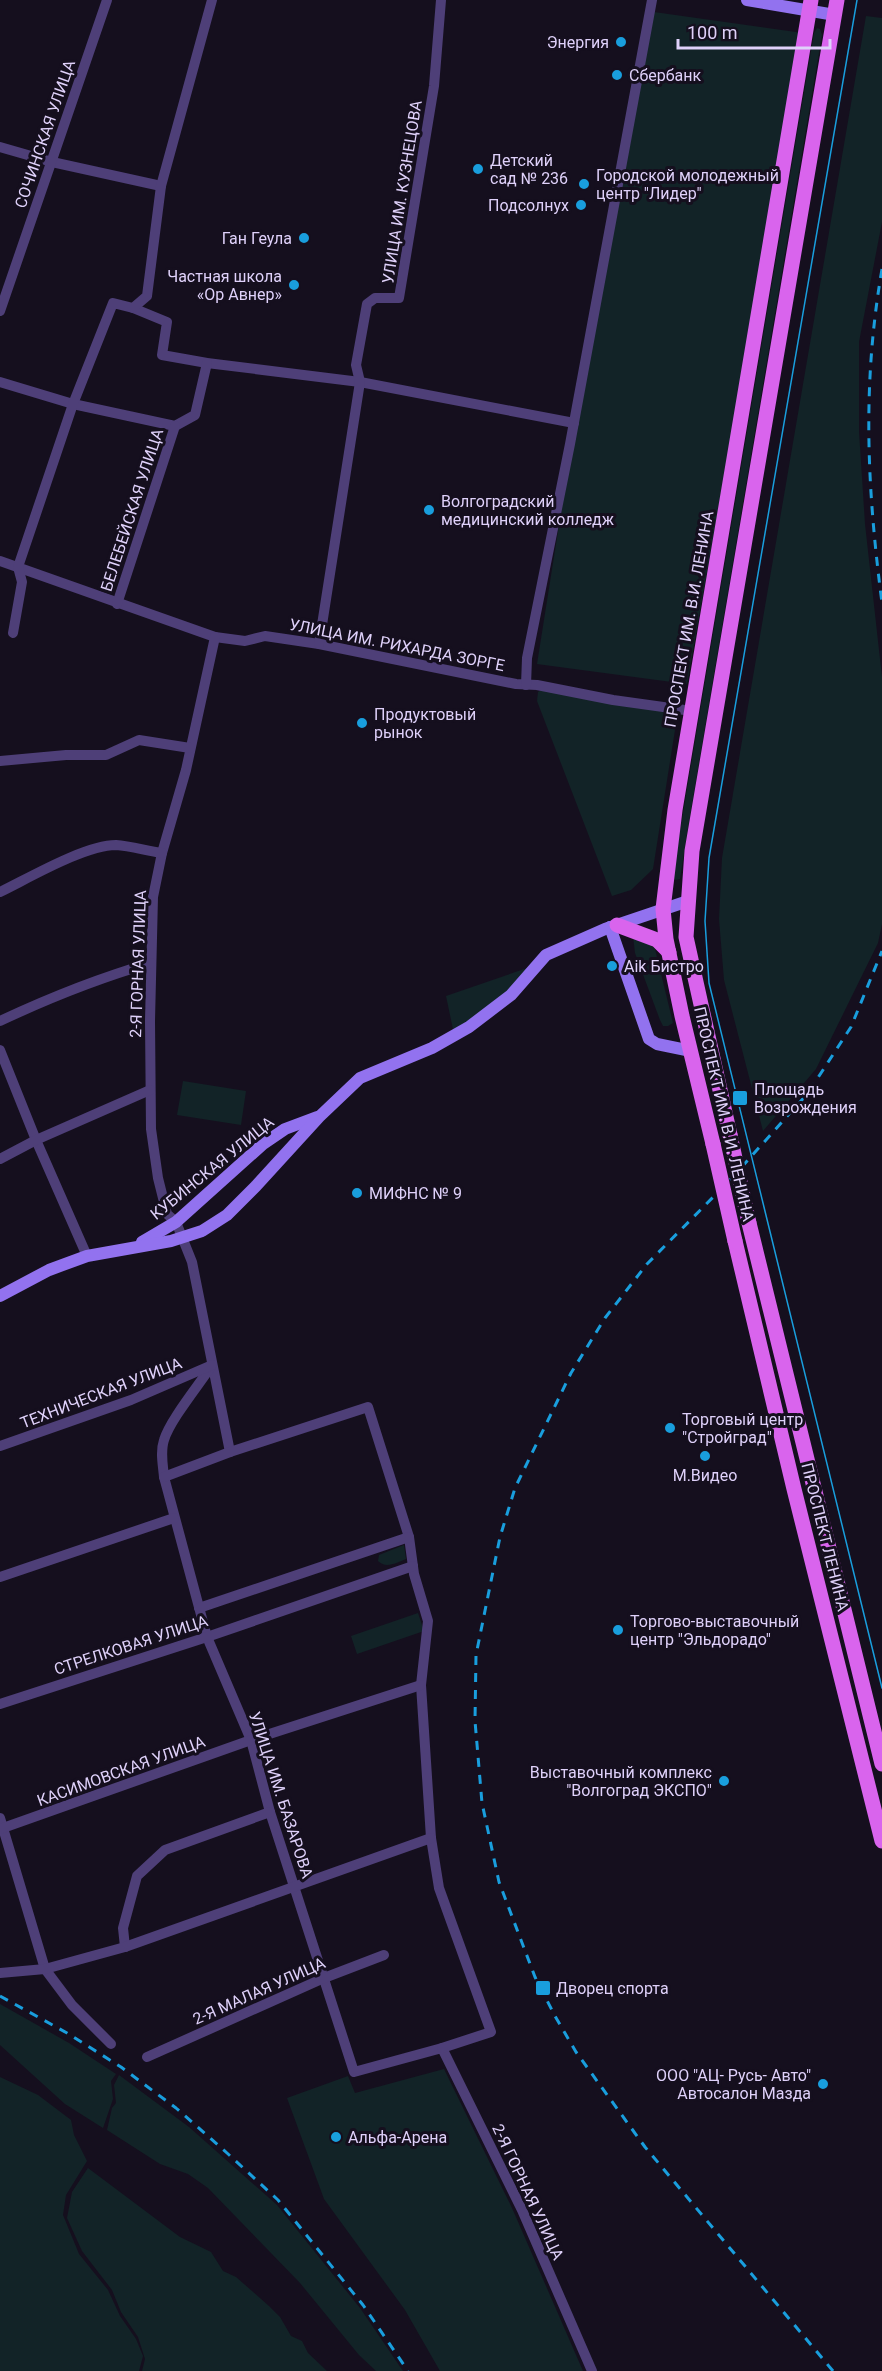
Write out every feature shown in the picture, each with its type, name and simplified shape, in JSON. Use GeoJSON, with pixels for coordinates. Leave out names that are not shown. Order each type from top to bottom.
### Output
{"type":"FeatureCollection","features":[{"type":"Feature","properties":{"kind":"main road","name":"ПРОСПЕКТ ИМ. В.И. ЛЕНИНА"},"geometry":{"type":"LineString","coordinates":[[735,1241],[669,953],[663,909],[675,810],[810,5]]}},
{"type":"Feature","properties":{"kind":"main road","name":"ПРОСПЕКТ ИМ. В.И. ЛЕНИНА"},"geometry":{"type":"LineString","coordinates":[[750,1223],[686,937],[688,901],[694,839],[836,7]]}},
{"type":"Feature","properties":{"kind":"main road"},"geometry":{"type":"LineString","coordinates":[[613,926],[651,937],[669,953]]}},
{"type":"Feature","properties":{"kind":"main road","name":"ПРОСПЕКТ ЛЕНИНА"},"geometry":{"type":"LineString","coordinates":[[750,1223],[882,1764]]}},
{"type":"Feature","properties":{"kind":"main road","name":"ПРОСПЕКТ ЛЕНИНА"},"geometry":{"type":"LineString","coordinates":[[735,1241],[882,1841]]}},
{"type":"Feature","properties":{"kind":"street","name":"СОЧИНСКАЯ УЛИЦА"},"geometry":{"type":"LineString","coordinates":[[0,311],[107,0]]}},
{"type":"Feature","properties":{"kind":"street"},"geometry":{"type":"LineString","coordinates":[[133,308],[147,296],[161,186],[212,0]]}},
{"type":"Feature","properties":{"kind":"street","name":"УЛИЦА ИМ. КУЗНЕЦОВА"},"geometry":{"type":"LineString","coordinates":[[319,644],[360,382],[356,364],[367,304],[375,298],[399,298],[434,86],[441,0]]}},
{"type":"Feature","properties":{"kind":"street"},"geometry":{"type":"LineString","coordinates":[[526,685],[527,658],[574,423],[652,0]]}},
{"type":"Feature","properties":{"kind":"street"},"geometry":{"type":"LineString","coordinates":[[747,0],[836,7]]}},
{"type":"Feature","properties":{"kind":"street"},"geometry":{"type":"LineString","coordinates":[[0,147],[52,162],[161,186]]}},
{"type":"Feature","properties":{"kind":"street"},"geometry":{"type":"LineString","coordinates":[[13,633],[21,582],[18,567],[73,404],[113,303],[133,308],[167,322],[162,355],[207,363],[360,382],[574,423]]}},
{"type":"Feature","properties":{"kind":"street"},"geometry":{"type":"LineString","coordinates":[[0,381],[73,404],[175,426],[195,415],[207,363]]}},
{"type":"Feature","properties":{"kind":"street","name":"БЕЛЕБЕЙСКАЯ УЛИЦА"},"geometry":{"type":"LineString","coordinates":[[117,604],[175,426]]}},
{"type":"Feature","properties":{"kind":"street","name":"УЛИЦА ИМ. РИХАРДА ЗОРГЕ"},"geometry":{"type":"LineString","coordinates":[[0,561],[215,637],[245,641],[264,636],[319,644],[526,685],[692,711]]}},
{"type":"Feature","properties":{"kind":"street","name":"2-Я ГОРНАЯ УЛИЦА"},"geometry":{"type":"LineString","coordinates":[[183,1238],[176,1222],[167,1214],[158,1178],[151,1129],[153,897],[162,853],[186,770],[215,637]]}},
{"type":"Feature","properties":{"kind":"street"},"geometry":{"type":"LineString","coordinates":[[0,761],[66,755],[106,755],[139,740],[190,748]]}},
{"type":"Feature","properties":{"kind":"street"},"geometry":{"type":"LineString","coordinates":[[0,892],[81,853],[102,847],[117,845],[162,853]]}},
{"type":"Feature","properties":{"kind":"street","name":"КУБИНСКАЯ УЛИЦА"},"geometry":{"type":"LineString","coordinates":[[0,1296],[49,1270],[87,1256],[183,1238],[202,1231],[227,1215],[319,1117],[360,1078],[432,1048],[480,1019],[511,995],[546,956],[613,926],[688,901]]}},
{"type":"Feature","properties":{"kind":"street"},"geometry":{"type":"LineString","coordinates":[[613,926],[649,1039],[657,1044],[691,1051]]}},
{"type":"Feature","properties":{"kind":"street"},"geometry":{"type":"LineString","coordinates":[[0,1021],[102,977],[151,963]]}},
{"type":"Feature","properties":{"kind":"street"},"geometry":{"type":"LineString","coordinates":[[0,1050],[36,1140],[87,1256]]}},
{"type":"Feature","properties":{"kind":"street"},"geometry":{"type":"LineString","coordinates":[[0,1159],[36,1140],[150,1090]]}},
{"type":"Feature","properties":{"kind":"street","name":"КУБИНСКАЯ УЛИЦА"},"geometry":{"type":"LineString","coordinates":[[128,1249],[176,1222],[263,1144],[285,1129],[319,1117]]}},
{"type":"Feature","properties":{"kind":"street"},"geometry":{"type":"LineString","coordinates":[[183,1238],[194,1271],[230,1452]]}},
{"type":"Feature","properties":{"kind":"street","name":"ТЕХНИЧЕСКАЯ УЛИЦА"},"geometry":{"type":"LineString","coordinates":[[0,1446],[130,1400],[212,1365]]}},
{"type":"Feature","properties":{"kind":"street","name":"УЛИЦА ИМ. БАЗАРОВА"},"geometry":{"type":"LineString","coordinates":[[212,1365],[166,1434],[162,1456],[164,1477],[174,1518],[207,1637],[251,1740],[270,1812],[354,2072],[442,2048]]}},
{"type":"Feature","properties":{"kind":"street"},"geometry":{"type":"LineString","coordinates":[[164,1477],[230,1452],[368,1407],[409,1537],[413,1566],[428,1620],[421,1685],[431,1838],[439,1888],[491,2032],[442,2048]]}},
{"type":"Feature","properties":{"kind":"street"},"geometry":{"type":"LineString","coordinates":[[0,1577],[174,1518]]}},
{"type":"Feature","properties":{"kind":"street"},"geometry":{"type":"LineString","coordinates":[[199,1608],[409,1537]]}},
{"type":"Feature","properties":{"kind":"street","name":"СТРЕЛКОВАЯ УЛИЦА"},"geometry":{"type":"LineString","coordinates":[[0,1704],[207,1637],[413,1566]]}},
{"type":"Feature","properties":{"kind":"street","name":"КАСИМОВСКАЯ УЛИЦА"},"geometry":{"type":"LineString","coordinates":[[1,1825],[421,1685]]}},
{"type":"Feature","properties":{"kind":"street"},"geometry":{"type":"LineString","coordinates":[[125,1947],[123,1928],[137,1876],[165,1850],[270,1812]]}},
{"type":"Feature","properties":{"kind":"street"},"geometry":{"type":"LineString","coordinates":[[1,1825],[45,1969],[72,2005],[111,2044]]}},
{"type":"Feature","properties":{"kind":"street"},"geometry":{"type":"LineString","coordinates":[[0,1972],[45,1969],[125,1947],[431,1838]]}},
{"type":"Feature","properties":{"kind":"street","name":"2-Я МАЛАЯ УЛИЦА"},"geometry":{"type":"LineString","coordinates":[[147,2057],[324,1978],[384,1955]]}},
{"type":"Feature","properties":{"kind":"street","name":"2-Я ГОРНАЯ УЛИЦА"},"geometry":{"type":"LineString","coordinates":[[442,2048],[522,2210],[592,2371]]}},
{"type":"Feature","properties":{"kind":"shaded area"},"geometry":{"type":"Polygon","coordinates":[[[654,12],[803,33],[687,684],[537,664],[575,424],[654,12]]]}},
{"type":"Feature","properties":{"kind":"shaded area"},"geometry":{"type":"Polygon","coordinates":[[[866,16],[882,18],[882,222],[859,342],[859,431],[865,524],[882,677],[882,924],[878,943],[816,1069],[763,1131],[724,980],[719,919],[722,858],[866,16]]]}},
{"type":"Feature","properties":{"kind":"shaded area"},"geometry":{"type":"Polygon","coordinates":[[[817,28],[820,29],[822,35],[680,879],[676,880],[673,879],[673,872],[814,33],[817,28]]]}},
{"type":"Feature","properties":{"kind":"shaded area"},"geometry":{"type":"Polygon","coordinates":[[[547,686],[678,711],[653,869],[631,890],[612,896],[537,701],[538,692],[547,686]]]}},
{"type":"Feature","properties":{"kind":"shaded area"},"geometry":{"type":"Polygon","coordinates":[[[633,936],[646,941],[655,949],[673,1023],[668,1026],[663,1026],[660,1020],[635,953],[633,936]]]}},
{"type":"Feature","properties":{"kind":"shaded area"},"geometry":{"type":"Polygon","coordinates":[[[533,966],[511,993],[454,1034],[446,996],[533,966]]]}},
{"type":"Feature","properties":{"kind":"shaded area"},"geometry":{"type":"Polygon","coordinates":[[[183,1081],[246,1091],[241,1125],[177,1115],[183,1081]]]}},
{"type":"Feature","properties":{"kind":"shaded area"},"geometry":{"type":"Polygon","coordinates":[[[404,1545],[406,1559],[388,1565],[378,1561],[379,1555],[404,1545]]]}},
{"type":"Feature","properties":{"kind":"shaded area"},"geometry":{"type":"Polygon","coordinates":[[[418,1613],[424,1631],[357,1654],[351,1636],[418,1613]]]}},
{"type":"Feature","properties":{"kind":"shaded area"},"geometry":{"type":"Polygon","coordinates":[[[0,2004],[69,2043],[116,2074],[111,2081],[113,2099],[103,2128],[65,2104],[0,2045],[0,2004]]]}},
{"type":"Feature","properties":{"kind":"shaded area"},"geometry":{"type":"Polygon","coordinates":[[[444,2069],[512,2208],[583,2371],[440,2371],[405,2310],[324,2199],[287,2098],[348,2076],[355,2093],[444,2069]]]}},
{"type":"Feature","properties":{"kind":"shaded area"},"geometry":{"type":"Polygon","coordinates":[[[119,2075],[189,2127],[277,2205],[360,2308],[403,2371],[376,2371],[359,2355],[300,2283],[208,2188],[188,2174],[160,2164],[107,2130],[112,2108],[116,2103],[114,2085],[119,2075]]]}},
{"type":"Feature","properties":{"kind":"shaded area"},"geometry":{"type":"Polygon","coordinates":[[[0,2077],[38,2095],[71,2120],[74,2135],[87,2161],[66,2195],[63,2215],[79,2254],[108,2290],[120,2316],[136,2339],[143,2356],[139,2371],[0,2371],[0,2077]]]}},
{"type":"Feature","properties":{"kind":"shaded area"},"geometry":{"type":"Polygon","coordinates":[[[88,2168],[180,2237],[211,2252],[223,2271],[236,2277],[269,2306],[280,2317],[291,2336],[302,2341],[308,2353],[327,2371],[142,2371],[145,2359],[138,2337],[121,2312],[112,2290],[82,2251],[67,2218],[72,2192],[88,2168]]]}},
{"type":"Feature","properties":{"kind":"tram line"},"geometry":{"type":"LineString","coordinates":[[857,0],[709,858],[705,921],[709,983],[882,1688]]}},
{"type":"Feature","properties":{"kind":"railway"},"geometry":{"type":"LineString","coordinates":[[882,269],[871,354],[869,395],[870,477],[882,603]]}},
{"type":"Feature","properties":{"kind":"railway"},"geometry":{"type":"LineString","coordinates":[[833,2371],[645,2147],[576,2052],[535,1977],[499,1882],[482,1803],[475,1721],[476,1655],[500,1537],[515,1488],[571,1373],[605,1318],[647,1264],[731,1179],[808,1093],[851,1027],[882,951]]}},
{"type":"Feature","properties":{"kind":"railway"},"geometry":{"type":"LineString","coordinates":[[0,1996],[67,2033],[121,2067],[176,2108],[227,2153],[278,2200],[363,2305],[408,2371]]}},
{"type":"Feature","properties":{"kind":"place","name":"Энергия"},"geometry":{"type":"Point","coordinates":[621,42]}},
{"type":"Feature","properties":{"kind":"place","name":"Сбербанк"},"geometry":{"type":"Point","coordinates":[617,75]}},
{"type":"Feature","properties":{"kind":"place","name":"Детский сад № 236"},"geometry":{"type":"Point","coordinates":[478,169]}},
{"type":"Feature","properties":{"kind":"place","name":"Городской молодежный центр \"Лидер\""},"geometry":{"type":"Point","coordinates":[584,184]}},
{"type":"Feature","properties":{"kind":"place","name":"Подсолнух"},"geometry":{"type":"Point","coordinates":[581,205]}},
{"type":"Feature","properties":{"kind":"place","name":"Ган Геула"},"geometry":{"type":"Point","coordinates":[304,238]}},
{"type":"Feature","properties":{"kind":"place","name":"Частная школа «Ор Авнер»"},"geometry":{"type":"Point","coordinates":[294,285]}},
{"type":"Feature","properties":{"kind":"place","name":"Волгоградский медицинский колледж"},"geometry":{"type":"Point","coordinates":[429,510]}},
{"type":"Feature","properties":{"kind":"place","name":"Продуктовый рынок"},"geometry":{"type":"Point","coordinates":[362,723]}},
{"type":"Feature","properties":{"kind":"place","name":"Aik Бистро"},"geometry":{"type":"Point","coordinates":[612,966]}},
{"type":"Feature","properties":{"kind":"place","name":"Площадь Возрождения"},"geometry":{"type":"Point","coordinates":[740,1098]}},
{"type":"Feature","properties":{"kind":"place","name":"МИФНС № 9"},"geometry":{"type":"Point","coordinates":[357,1193]}},
{"type":"Feature","properties":{"kind":"place","name":"Торговый центр \"Стройград\""},"geometry":{"type":"Point","coordinates":[670,1428]}},
{"type":"Feature","properties":{"kind":"place","name":"М.Видео"},"geometry":{"type":"Point","coordinates":[705,1456]}},
{"type":"Feature","properties":{"kind":"place","name":"Торгово-выставочный центр \"Эльдорадо\""},"geometry":{"type":"Point","coordinates":[618,1630]}},
{"type":"Feature","properties":{"kind":"place","name":"Выставочный комплекс \"Волгоград ЭКСПО\""},"geometry":{"type":"Point","coordinates":[724,1781]}},
{"type":"Feature","properties":{"kind":"place","name":"Дворец спорта"},"geometry":{"type":"Point","coordinates":[543,1988]}},
{"type":"Feature","properties":{"kind":"place","name":"ООО \"АЦ- Русь- Авто\" Автосалон Мазда"},"geometry":{"type":"Point","coordinates":[823,2084]}},
{"type":"Feature","properties":{"kind":"place","name":"Альфа-Арена"},"geometry":{"type":"Point","coordinates":[336,2137]}}]}
